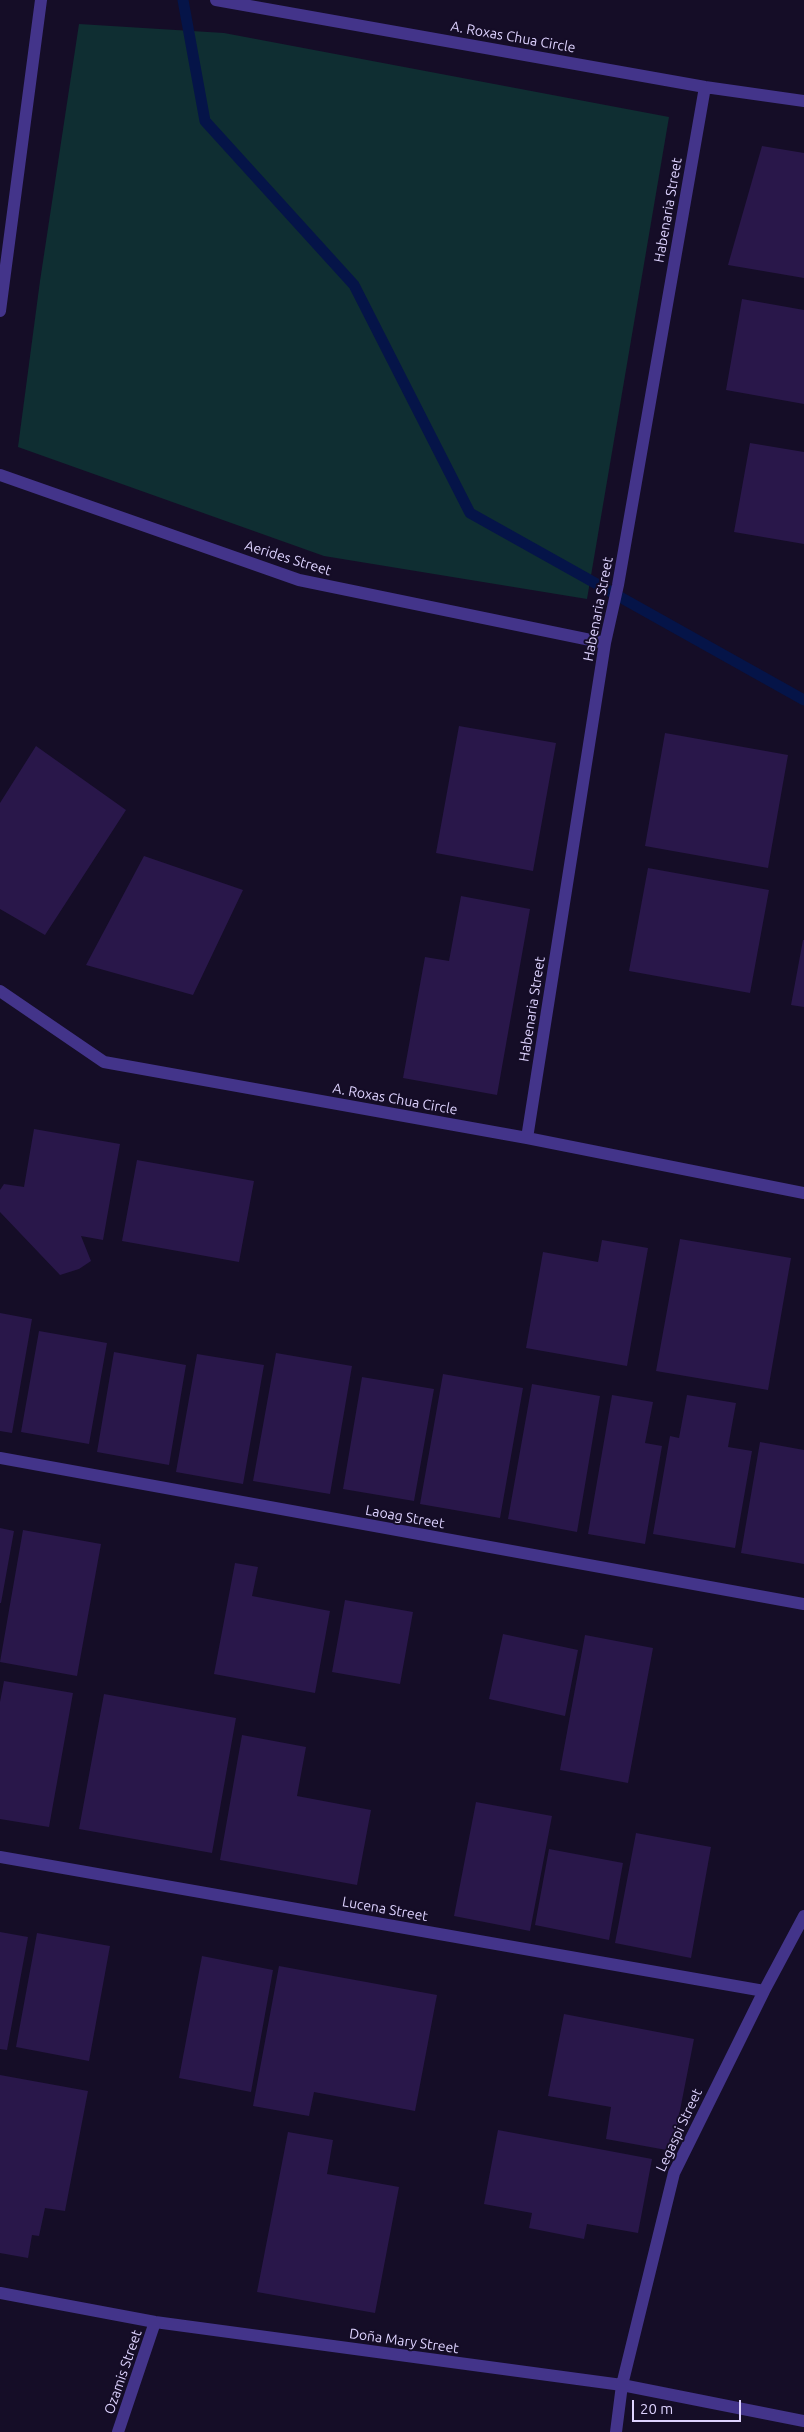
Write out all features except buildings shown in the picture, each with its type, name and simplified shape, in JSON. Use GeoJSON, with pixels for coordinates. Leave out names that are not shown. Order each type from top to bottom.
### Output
{"type":"FeatureCollection","features":[{"type":"Feature","properties":{"kind":"street"},"geometry":{"type":"LineString","coordinates":[[0,311],[41,0]]}},
{"type":"Feature","properties":{"kind":"street","name":"A. Roxas Chua Circle"},"geometry":{"type":"LineString","coordinates":[[216,0],[705,87],[804,101]]}},
{"type":"Feature","properties":{"kind":"street","name":"Habenaria Street"},"geometry":{"type":"LineString","coordinates":[[526,1138],[605,643],[618,585],[705,87]]}},
{"type":"Feature","properties":{"kind":"street","name":"Aerides Street"},"geometry":{"type":"LineString","coordinates":[[0,475],[299,580],[605,643]]}},
{"type":"Feature","properties":{"kind":"street","name":"A. Roxas Chua Circle"},"geometry":{"type":"LineString","coordinates":[[0,991],[104,1062],[526,1138],[804,1193]]}},
{"type":"Feature","properties":{"kind":"street","name":"Laoag Street"},"geometry":{"type":"LineString","coordinates":[[0,1458],[804,1604]]}},
{"type":"Feature","properties":{"kind":"street","name":"Lucena Street"},"geometry":{"type":"LineString","coordinates":[[0,1857],[764,1991]]}},
{"type":"Feature","properties":{"kind":"street","name":"Legaspi Street"},"geometry":{"type":"LineString","coordinates":[[616,2432],[622,2385],[674,2173],[764,1991],[804,1916]]}},
{"type":"Feature","properties":{"kind":"street","name":"Doña Mary Street"},"geometry":{"type":"LineString","coordinates":[[0,2293],[155,2322],[622,2385],[804,2421]]}},
{"type":"Feature","properties":{"kind":"street","name":"Ozamis Street"},"geometry":{"type":"LineString","coordinates":[[118,2432],[155,2322]]}},
{"type":"Feature","properties":{"kind":"green space"},"geometry":{"type":"Polygon","coordinates":[[[79,24],[224,33],[669,117],[587,599],[324,556],[18,447],[40,281],[79,24]]]}},
{"type":"Feature","properties":{"kind":"waterway"},"geometry":{"type":"LineString","coordinates":[[183,0],[205,121],[354,285],[470,513],[804,700]]}}]}
